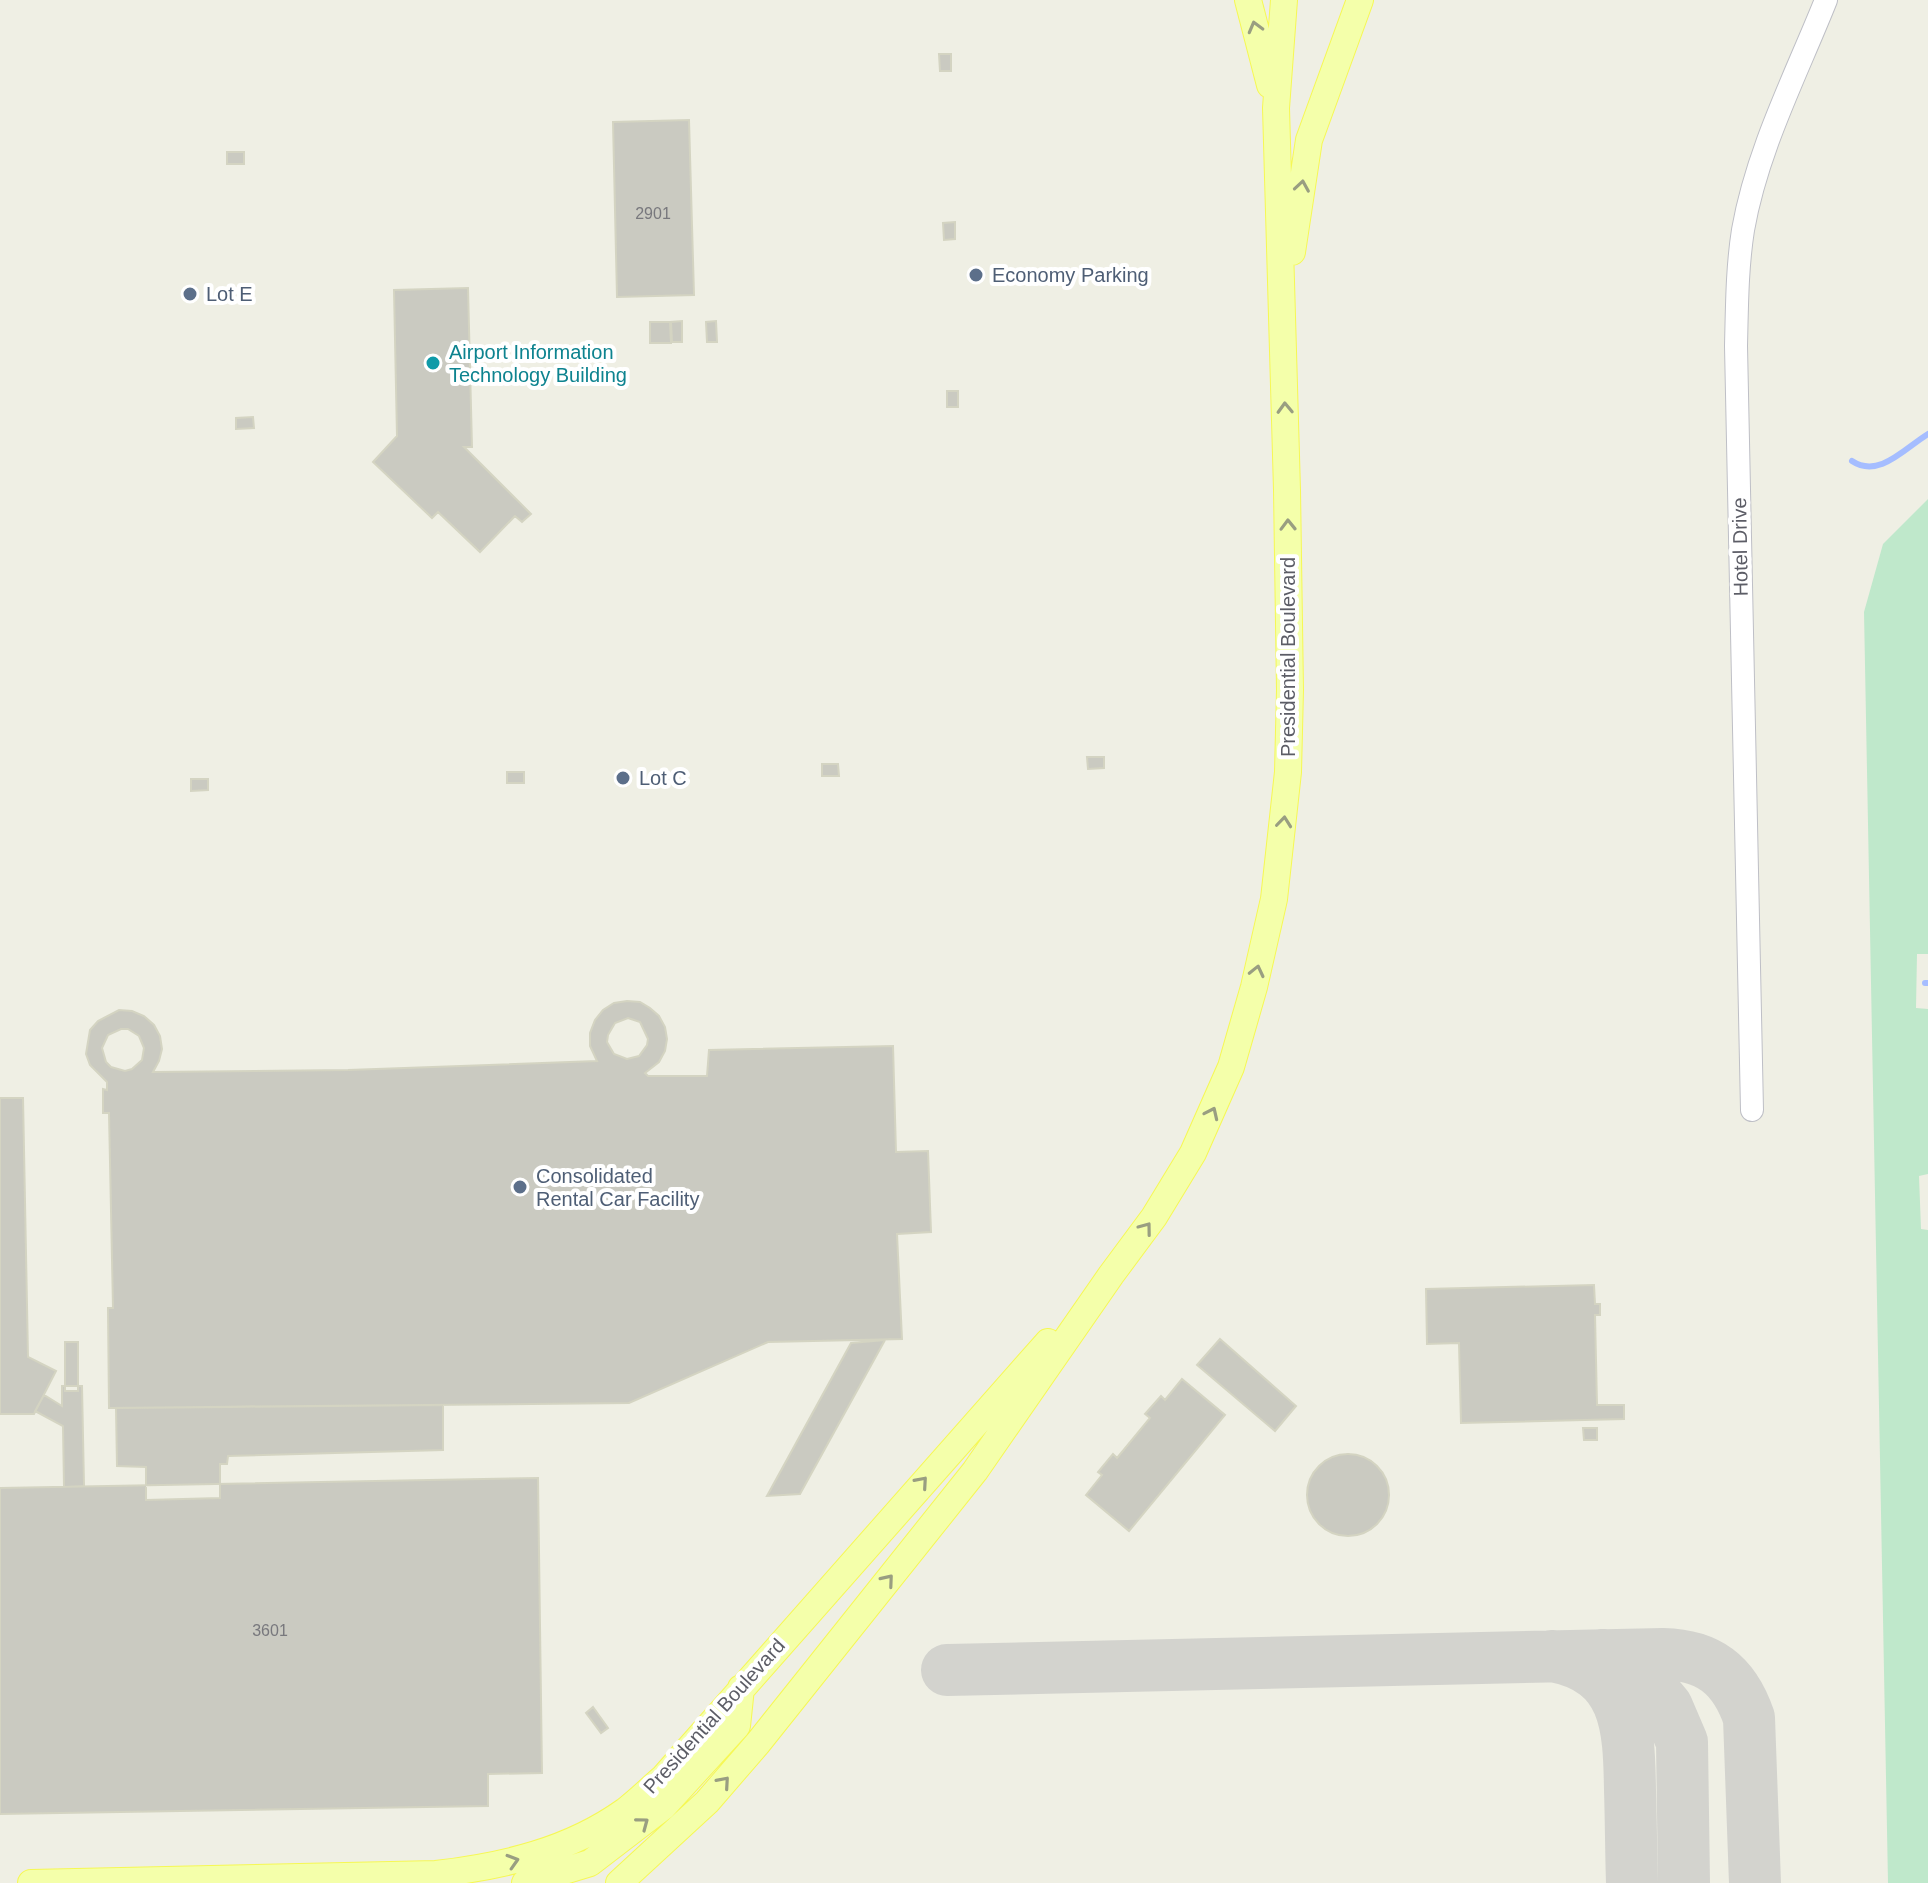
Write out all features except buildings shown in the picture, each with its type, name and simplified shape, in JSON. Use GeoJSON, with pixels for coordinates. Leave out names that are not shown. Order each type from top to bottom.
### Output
{"type":"FeatureCollection","features":[{"type":"Feature","properties":{"kind":"main road"},"geometry":{"type":"LineString","coordinates":[[1248,0],[1276,108]]}},
{"type":"Feature","properties":{"kind":"main road","name":"Presidential Boulevard"},"geometry":{"type":"LineString","coordinates":[[619,1883],[707,1802],[758,1743],[975,1471],[1178,1179],[1218,1101],[1239,1042],[1274,899],[1288,772],[1290,690],[1276,108],[1284,0]]}},
{"type":"Feature","properties":{"kind":"main road"},"geometry":{"type":"LineString","coordinates":[[1282,319],[1309,140],[1360,0]]}},
{"type":"Feature","properties":{"kind":"main road","name":"Presidential Boulevard"},"geometry":{"type":"LineString","coordinates":[[31,1883],[408,1876],[494,1867],[583,1837],[626,1811],[663,1778],[994,1400],[1111,1275]]}},
{"type":"Feature","properties":{"kind":"main road"},"geometry":{"type":"LineString","coordinates":[[525,1883],[590,1863],[663,1807],[737,1726],[741,1688]]}},
{"type":"Feature","properties":{"kind":"main road"},"geometry":{"type":"LineString","coordinates":[[578,1883],[669,1837]]}},
{"type":"Feature","properties":{"kind":"street","name":"Hotel Drive"},"geometry":{"type":"LineString","coordinates":[[1752,1110],[1737,271],[1743,228],[1767,143],[1826,0]]}},
{"type":"Feature","properties":{"kind":"green space"},"geometry":{"type":"Polygon","coordinates":[[[1928,499],[1928,954],[1917,954],[1916,1008],[1928,1009],[1928,1174],[1919,1176],[1921,1229],[1928,1230],[1928,1883],[1888,1883],[1864,612],[1883,544],[1928,499]]]}},
{"type":"Feature","properties":{"kind":"waterway"},"geometry":{"type":"LineString","coordinates":[[1852,461],[1862,466],[1882,464],[1928,434]]}},
{"type":"Feature","properties":{"kind":"taxiway"},"geometry":{"type":"LineString","coordinates":[[947,1670],[1663,1654],[1693,1658],[1706,1663],[1727,1679],[1736,1690],[1749,1718],[1755,1883]]}},
{"type":"Feature","properties":{"kind":"taxiway"},"geometry":{"type":"LineString","coordinates":[[1602,1655],[1652,1689],[1667,1707],[1682,1742],[1684,1883]]}},
{"type":"Feature","properties":{"kind":"taxiway"},"geometry":{"type":"LineString","coordinates":[[1552,1656],[1577,1663],[1596,1674],[1619,1704],[1628,1744],[1632,1883]]}},
{"type":"Feature","properties":{"kind":"place","name":"Economy Parking"},"geometry":{"type":"Point","coordinates":[976,275]}},
{"type":"Feature","properties":{"kind":"place","name":"Lot E"},"geometry":{"type":"Point","coordinates":[190,294]}},
{"type":"Feature","properties":{"kind":"place","name":"Airport Information Technology Building"},"geometry":{"type":"Point","coordinates":[433,363]}},
{"type":"Feature","properties":{"kind":"place","name":"Lot C"},"geometry":{"type":"Point","coordinates":[623,778]}},
{"type":"Feature","properties":{"kind":"place","name":"Consolidated Rental Car Facility"},"geometry":{"type":"Point","coordinates":[520,1187]}}]}
